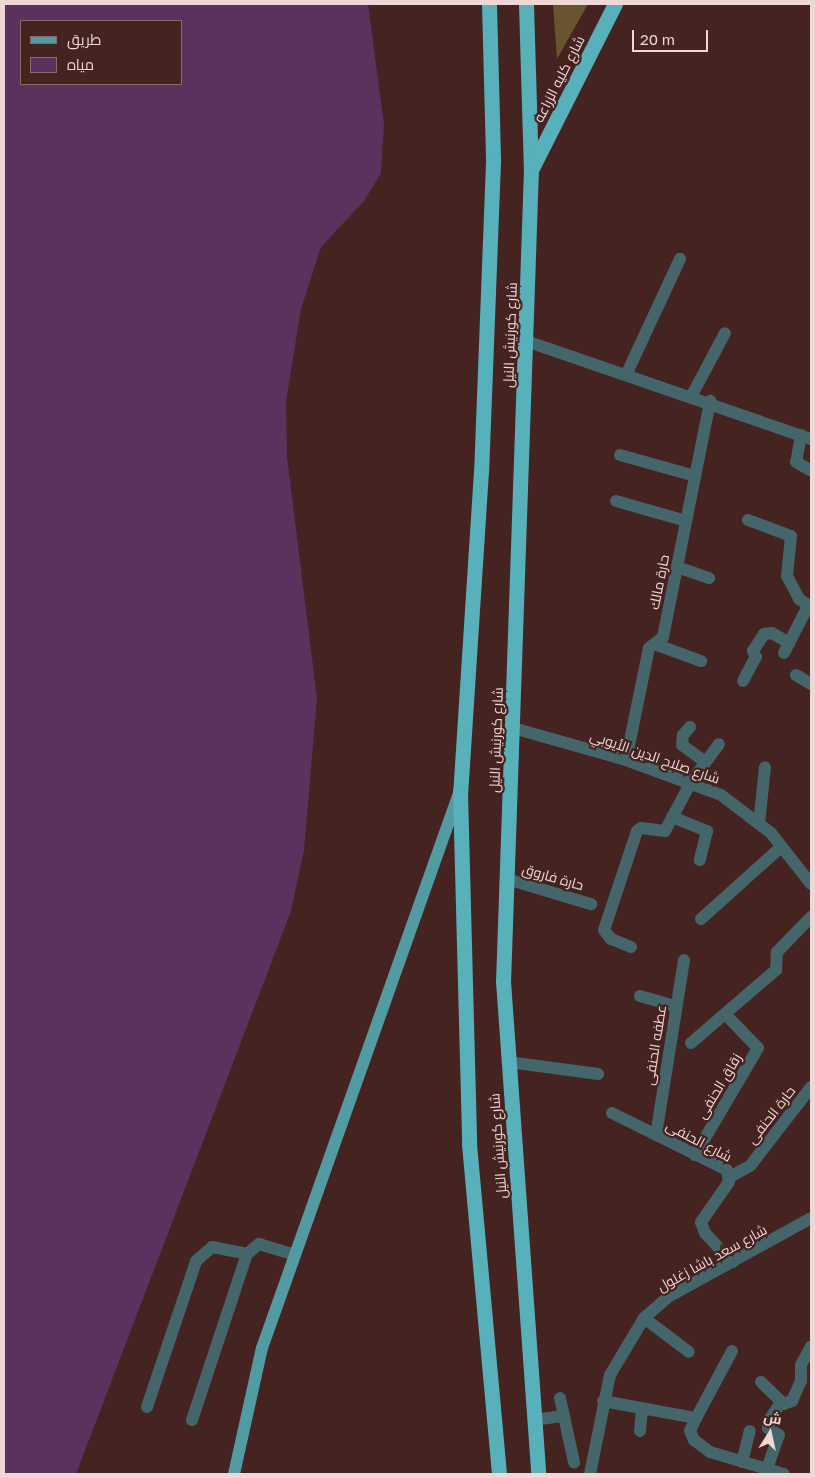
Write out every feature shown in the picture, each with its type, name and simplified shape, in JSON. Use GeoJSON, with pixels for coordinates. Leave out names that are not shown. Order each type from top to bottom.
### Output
{"type":"FeatureCollection","features":[{"type":"Feature","properties":{"kind":"highway","name":"شارع كورنيش النيل"},"geometry":{"type":"LineString","coordinates":[[489,4],[493,162],[481,472],[460,792],[469,1144],[499,1474]]}},
{"type":"Feature","properties":{"kind":"highway","name":"شارع كورنيش النيل"},"geometry":{"type":"LineString","coordinates":[[526,4],[531,169],[513,728],[502,981],[539,1471]]}},
{"type":"Feature","properties":{"kind":"highway","name":"شارع كليه الزراعه"},"geometry":{"type":"LineString","coordinates":[[531,169],[616,4]]}},
{"type":"Feature","properties":{"kind":"main road","name":"شارع كورنيش النيل"},"geometry":{"type":"LineString","coordinates":[[234,1474],[262,1348],[460,792]]}},
{"type":"Feature","properties":{"kind":"street"},"geometry":{"type":"LineString","coordinates":[[627,373],[680,259]]}},
{"type":"Feature","properties":{"kind":"street"},"geometry":{"type":"LineString","coordinates":[[692,395],[725,333]]}},
{"type":"Feature","properties":{"kind":"street"},"geometry":{"type":"LineString","coordinates":[[526,341],[710,401],[806,437],[796,462],[810,470]]}},
{"type":"Feature","properties":{"kind":"street","name":"حارة مالك"},"geometry":{"type":"LineString","coordinates":[[626,760],[649,648],[657,645],[663,637],[710,401]]}},
{"type":"Feature","properties":{"kind":"street"},"geometry":{"type":"LineString","coordinates":[[620,455],[696,476]]}},
{"type":"Feature","properties":{"kind":"street"},"geometry":{"type":"LineString","coordinates":[[616,501],[686,521]]}},
{"type":"Feature","properties":{"kind":"street"},"geometry":{"type":"LineString","coordinates":[[742,680],[756,657],[753,651],[764,634],[772,633],[787,648],[810,607],[791,588],[787,576],[790,536],[748,520]]}},
{"type":"Feature","properties":{"kind":"street"},"geometry":{"type":"LineString","coordinates":[[677,567],[708,578]]}},
{"type":"Feature","properties":{"kind":"street"},"geometry":{"type":"LineString","coordinates":[[657,645],[701,661]]}},
{"type":"Feature","properties":{"kind":"street"},"geometry":{"type":"LineString","coordinates":[[796,675],[811,684]]}},
{"type":"Feature","properties":{"kind":"street"},"geometry":{"type":"LineString","coordinates":[[690,727],[682,745],[705,762]]}},
{"type":"Feature","properties":{"kind":"street","name":"شارع صلاح الدين الأيوبي"},"geometry":{"type":"LineString","coordinates":[[513,728],[626,760],[690,782],[720,795],[759,824],[781,847],[811,884]]}},
{"type":"Feature","properties":{"kind":"street"},"geometry":{"type":"LineString","coordinates":[[631,947],[606,935],[605,924],[637,831],[641,828],[665,831],[690,782],[719,744]]}},
{"type":"Feature","properties":{"kind":"street"},"geometry":{"type":"LineString","coordinates":[[759,824],[765,767]]}},
{"type":"Feature","properties":{"kind":"street"},"geometry":{"type":"LineString","coordinates":[[672,817],[707,831],[700,860]]}},
{"type":"Feature","properties":{"kind":"street"},"geometry":{"type":"LineString","coordinates":[[701,919],[781,847]]}},
{"type":"Feature","properties":{"kind":"street","name":"حارة فاروق"},"geometry":{"type":"LineString","coordinates":[[507,880],[591,904]]}},
{"type":"Feature","properties":{"kind":"street"},"geometry":{"type":"LineString","coordinates":[[691,1043],[776,970],[777,952],[811,917]]}},
{"type":"Feature","properties":{"kind":"street","name":"عطفه الحنفى"},"geometry":{"type":"LineString","coordinates":[[656,1135],[684,960]]}},
{"type":"Feature","properties":{"kind":"street"},"geometry":{"type":"LineString","coordinates":[[640,996],[676,1006]]}},
{"type":"Feature","properties":{"kind":"street","name":"زقاق الحنفى"},"geometry":{"type":"LineString","coordinates":[[695,1155],[758,1048],[725,1014]]}},
{"type":"Feature","properties":{"kind":"street"},"geometry":{"type":"LineString","coordinates":[[508,1062],[598,1074]]}},
{"type":"Feature","properties":{"kind":"street","name":"حارة الحنفى"},"geometry":{"type":"LineString","coordinates":[[730,1177],[750,1166],[811,1087]]}},
{"type":"Feature","properties":{"kind":"street","name":"شارع الحنفى"},"geometry":{"type":"LineString","coordinates":[[612,1113],[727,1170],[730,1177],[701,1222],[705,1233],[732,1262]]}},
{"type":"Feature","properties":{"kind":"street","name":"شارع سعد باشا زغلول"},"geometry":{"type":"LineString","coordinates":[[590,1474],[603,1401],[619,1355],[644,1318],[668,1297],[811,1218]]}},
{"type":"Feature","properties":{"kind":"street"},"geometry":{"type":"LineString","coordinates":[[192,1420],[247,1254],[259,1244],[294,1254]]}},
{"type":"Feature","properties":{"kind":"street"},"geometry":{"type":"LineString","coordinates":[[147,1407],[196,1261],[212,1248],[247,1254]]}},
{"type":"Feature","properties":{"kind":"street"},"geometry":{"type":"LineString","coordinates":[[644,1318],[689,1352]]}},
{"type":"Feature","properties":{"kind":"street"},"geometry":{"type":"LineString","coordinates":[[767,1469],[779,1435],[767,1425],[784,1404],[792,1400],[801,1381],[801,1365],[811,1346]]}},
{"type":"Feature","properties":{"kind":"street"},"geometry":{"type":"LineString","coordinates":[[732,1351],[690,1431],[699,1446],[742,1462],[784,1474]]}},
{"type":"Feature","properties":{"kind":"street"},"geometry":{"type":"LineString","coordinates":[[761,1382],[784,1404]]}},
{"type":"Feature","properties":{"kind":"street"},"geometry":{"type":"LineString","coordinates":[[560,1398],[574,1462]]}},
{"type":"Feature","properties":{"kind":"street"},"geometry":{"type":"LineString","coordinates":[[603,1401],[696,1418]]}},
{"type":"Feature","properties":{"kind":"street"},"geometry":{"type":"LineString","coordinates":[[640,1431],[642,1408]]}},
{"type":"Feature","properties":{"kind":"street"},"geometry":{"type":"LineString","coordinates":[[534,1420],[564,1416]]}},
{"type":"Feature","properties":{"kind":"street"},"geometry":{"type":"LineString","coordinates":[[742,1462],[750,1431]]}},
{"type":"Feature","properties":{"kind":"shaded area"},"geometry":{"type":"Polygon","coordinates":[[[553,4],[588,4],[557,59],[553,4]]]}},
{"type":"Feature","properties":{"kind":"water"},"geometry":{"type":"Polygon","coordinates":[[[4,4],[368,4],[384,125],[381,173],[364,201],[321,247],[301,309],[286,402],[287,456],[317,699],[304,850],[291,911],[76,1474],[4,1474],[4,4]]]}}]}
